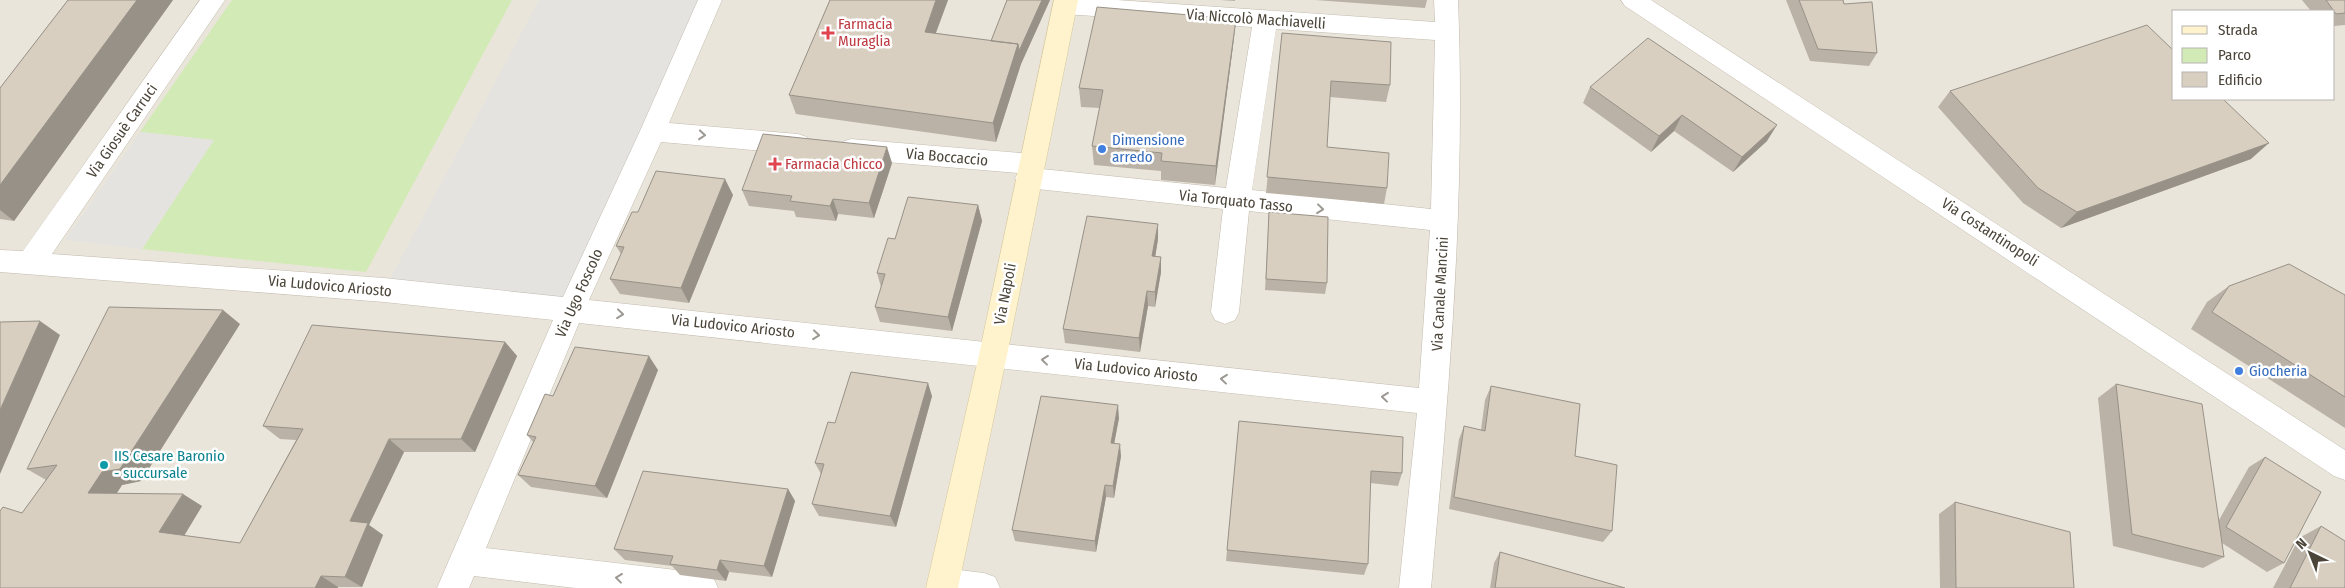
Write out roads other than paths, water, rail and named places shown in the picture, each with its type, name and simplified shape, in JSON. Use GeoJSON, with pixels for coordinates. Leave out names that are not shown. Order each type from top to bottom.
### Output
{"type":"FeatureCollection","features":[{"type":"Feature","properties":{"kind":"main road","name":"Via Napoli"},"geometry":{"type":"LineString","coordinates":[[942,586],[993,355],[1066,2]]}},
{"type":"Feature","properties":{"kind":"street","name":"Via Giosuè Carruci"},"geometry":{"type":"LineString","coordinates":[[32,262],[213,0]]}},
{"type":"Feature","properties":{"kind":"street","name":"Via Ugo Foscolo"},"geometry":{"type":"LineString","coordinates":[[453,588],[572,309],[710,0]]}},
{"type":"Feature","properties":{"kind":"street","name":"Via Canale Mancini"},"geometry":{"type":"LineString","coordinates":[[1415,588],[1434,402],[1445,221],[1448,32],[1446,0]]}},
{"type":"Feature","properties":{"kind":"street","name":"Via Costantinopoli"},"geometry":{"type":"LineString","coordinates":[[1633,0],[2345,466]]}},
{"type":"Feature","properties":{"kind":"street","name":"Via Niccolò Machiavelli"},"geometry":{"type":"LineString","coordinates":[[1066,2],[1265,20],[1448,32]]}},
{"type":"Feature","properties":{"kind":"street"},"geometry":{"type":"LineString","coordinates":[[1225,312],[1237,201],[1265,20]]}},
{"type":"Feature","properties":{"kind":"street","name":"Via Boccaccio"},"geometry":{"type":"LineString","coordinates":[[653,131],[823,146],[1030,171]]}},
{"type":"Feature","properties":{"kind":"street","name":"Via Torquato Tasso"},"geometry":{"type":"LineString","coordinates":[[1030,171],[1237,201],[1445,221]]}},
{"type":"Feature","properties":{"kind":"street","name":"Via Ludovico Ariosto"},"geometry":{"type":"LineString","coordinates":[[0,261],[384,290],[1434,402]]}},
{"type":"Feature","properties":{"kind":"street"},"geometry":{"type":"LineString","coordinates":[[465,560],[702,588]]}},
{"type":"Feature","properties":{"kind":"street"},"geometry":{"type":"LineString","coordinates":[[942,586],[984,588]]}},
{"type":"Feature","properties":{"kind":"place","name":"Farmacia Muraglia"},"geometry":{"type":"Point","coordinates":[828,33]}},
{"type":"Feature","properties":{"kind":"place","name":"Dimensione arredo"},"geometry":{"type":"Point","coordinates":[1102,149]}},
{"type":"Feature","properties":{"kind":"place","name":"Farmacia Chicco"},"geometry":{"type":"Point","coordinates":[775,164]}},
{"type":"Feature","properties":{"kind":"place","name":"Giocheria"},"geometry":{"type":"Point","coordinates":[2239,371]}},
{"type":"Feature","properties":{"kind":"place","name":"IIS Cesare Baronio - succursale"},"geometry":{"type":"Point","coordinates":[104,465]}}]}
